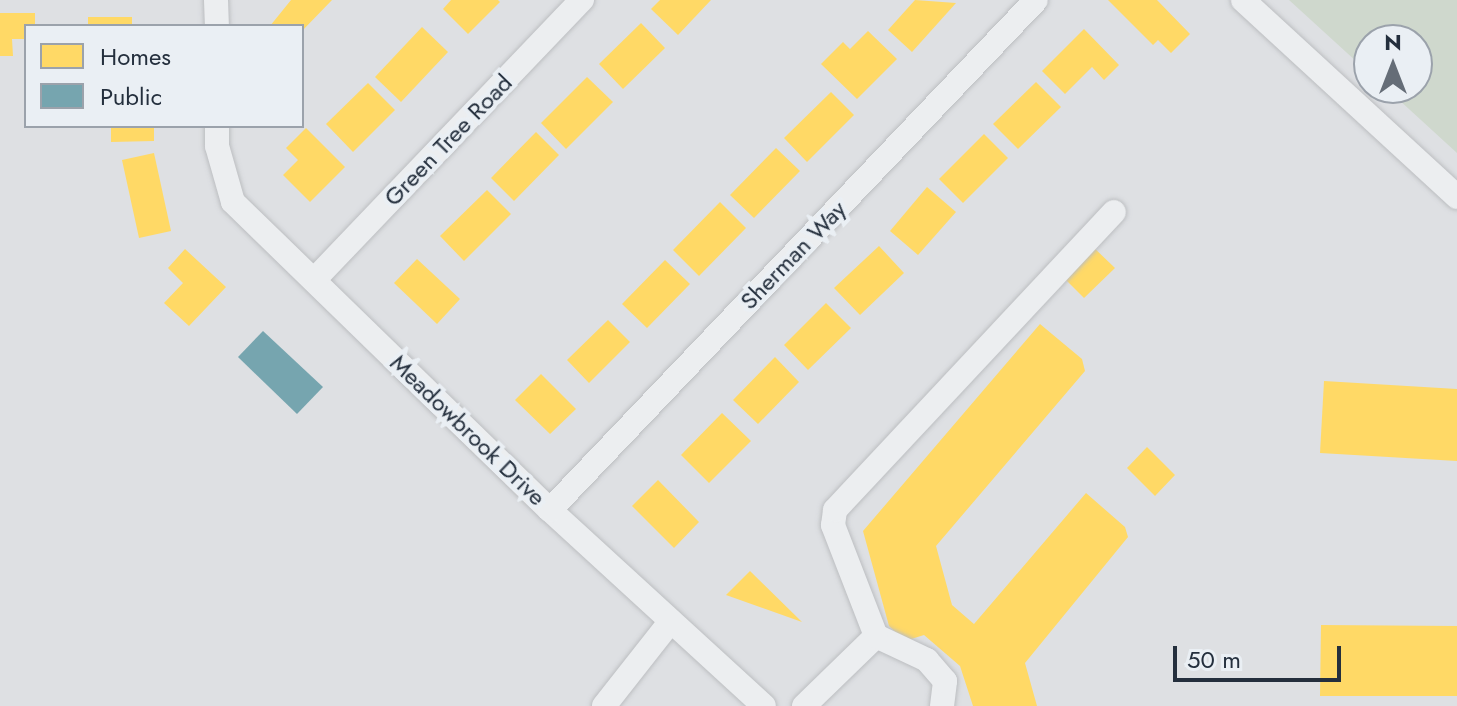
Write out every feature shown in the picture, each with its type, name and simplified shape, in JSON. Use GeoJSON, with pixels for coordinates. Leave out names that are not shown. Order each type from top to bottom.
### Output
{"type":"FeatureCollection","features":[{"type":"Feature","properties":{"kind":"street"},"geometry":{"type":"LineString","coordinates":[[216,0],[217,24]]}},
{"type":"Feature","properties":{"kind":"street","name":"Green Tree Road"},"geometry":{"type":"LineString","coordinates":[[314,280],[582,0]]}},
{"type":"Feature","properties":{"kind":"street","name":"Sherman Way"},"geometry":{"type":"LineString","coordinates":[[550,510],[1036,0]]}},
{"type":"Feature","properties":{"kind":"street"},"geometry":{"type":"LineString","coordinates":[[1243,0],[1457,197]]}},
{"type":"Feature","properties":{"kind":"street","name":"Meadowbrook Drive"},"geometry":{"type":"LineString","coordinates":[[217,128],[217,146],[233,202],[550,510],[764,706]]}},
{"type":"Feature","properties":{"kind":"street"},"geometry":{"type":"LineString","coordinates":[[942,706],[945,681],[927,660],[876,636],[833,525],[835,510],[1114,212]]}},
{"type":"Feature","properties":{"kind":"street"},"geometry":{"type":"LineString","coordinates":[[604,706],[671,621]]}},
{"type":"Feature","properties":{"kind":"street"},"geometry":{"type":"LineString","coordinates":[[804,706],[876,636]]}},
{"type":"Feature","properties":{"kind":"shaded area"},"geometry":{"type":"Polygon","coordinates":[[[1289,0],[1457,0],[1457,153],[1403,104],[1433,104],[1433,24],[1353,24],[1353,58],[1289,0]]]}},
{"type":"Feature","properties":{"kind":"building: Homes"},"geometry":{"type":"Polygon","coordinates":[[[291,0],[332,0],[304,29],[304,24],[272,24],[291,0]]]}},
{"type":"Feature","properties":{"kind":"building: Homes"},"geometry":{"type":"Polygon","coordinates":[[[451,0],[500,2],[468,34],[443,9],[451,0]]]}},
{"type":"Feature","properties":{"kind":"building: Homes"},"geometry":{"type":"Polygon","coordinates":[[[660,0],[711,0],[678,35],[651,9],[660,0]]]}},
{"type":"Feature","properties":{"kind":"building: Homes"},"geometry":{"type":"Polygon","coordinates":[[[915,0],[956,3],[912,52],[888,30],[915,0]]]}},
{"type":"Feature","properties":{"kind":"building: Homes"},"geometry":{"type":"Polygon","coordinates":[[[1108,0],[1157,0],[1190,34],[1171,53],[1158,40],[1153,45],[1108,0]]]}},
{"type":"Feature","properties":{"kind":"building: Homes"},"geometry":{"type":"Polygon","coordinates":[[[0,13],[35,13],[35,24],[24,24],[24,39],[12,39],[13,56],[0,56],[0,13]]]}},
{"type":"Feature","properties":{"kind":"building: Homes"},"geometry":{"type":"Polygon","coordinates":[[[88,17],[132,17],[132,24],[88,24],[88,17]]]}},
{"type":"Feature","properties":{"kind":"building: Homes"},"geometry":{"type":"Polygon","coordinates":[[[641,23],[665,48],[623,89],[599,64],[641,23]]]}},
{"type":"Feature","properties":{"kind":"building: Homes"},"geometry":{"type":"Polygon","coordinates":[[[422,27],[448,52],[401,102],[375,77],[422,27]]]}},
{"type":"Feature","properties":{"kind":"building: Homes"},"geometry":{"type":"Polygon","coordinates":[[[1084,29],[1119,65],[1104,80],[1092,67],[1065,94],[1042,71],[1084,29]]]}},
{"type":"Feature","properties":{"kind":"building: Homes"},"geometry":{"type":"Polygon","coordinates":[[[868,31],[897,59],[857,99],[821,64],[843,42],[850,49],[868,31]]]}},
{"type":"Feature","properties":{"kind":"building: Homes"},"geometry":{"type":"Polygon","coordinates":[[[587,77],[613,102],[566,149],[541,123],[587,77]]]}},
{"type":"Feature","properties":{"kind":"building: Homes"},"geometry":{"type":"Polygon","coordinates":[[[1036,82],[1061,107],[1018,149],[993,124],[1036,82]]]}},
{"type":"Feature","properties":{"kind":"building: Homes"},"geometry":{"type":"Polygon","coordinates":[[[368,83],[395,110],[353,152],[326,124],[368,83]]]}},
{"type":"Feature","properties":{"kind":"building: Homes"},"geometry":{"type":"Polygon","coordinates":[[[831,92],[854,115],[807,162],[784,138],[831,92]]]}},
{"type":"Feature","properties":{"kind":"building: Homes"},"geometry":{"type":"Polygon","coordinates":[[[111,128],[154,128],[154,141],[111,142],[111,128]]]}},
{"type":"Feature","properties":{"kind":"building: Homes"},"geometry":{"type":"Polygon","coordinates":[[[306,128],[345,167],[310,202],[283,175],[298,160],[286,148],[306,128]]]}},
{"type":"Feature","properties":{"kind":"building: Homes"},"geometry":{"type":"Polygon","coordinates":[[[536,132],[559,155],[514,201],[491,178],[536,132]]]}},
{"type":"Feature","properties":{"kind":"building: Homes"},"geometry":{"type":"Polygon","coordinates":[[[984,134],[1008,158],[963,203],[939,179],[984,134]]]}},
{"type":"Feature","properties":{"kind":"building: Homes"},"geometry":{"type":"Polygon","coordinates":[[[776,148],[800,171],[754,218],[730,195],[776,148]]]}},
{"type":"Feature","properties":{"kind":"building: Homes"},"geometry":{"type":"Polygon","coordinates":[[[154,153],[171,231],[139,238],[122,160],[154,153]]]}},
{"type":"Feature","properties":{"kind":"building: Homes"},"geometry":{"type":"Polygon","coordinates":[[[927,187],[956,212],[918,255],[890,231],[927,187]]]}},
{"type":"Feature","properties":{"kind":"building: Homes"},"geometry":{"type":"Polygon","coordinates":[[[487,190],[511,214],[464,261],[440,236],[487,190]]]}},
{"type":"Feature","properties":{"kind":"building: Homes"},"geometry":{"type":"Polygon","coordinates":[[[720,202],[746,228],[699,276],[673,250],[720,202]]]}},
{"type":"Feature","properties":{"kind":"building: Homes"},"geometry":{"type":"Polygon","coordinates":[[[1090,244],[1115,268],[1084,298],[1060,274],[1090,244]]]}},
{"type":"Feature","properties":{"kind":"building: Homes"},"geometry":{"type":"Polygon","coordinates":[[[879,246],[904,273],[860,315],[834,288],[879,246]]]}},
{"type":"Feature","properties":{"kind":"building: Homes"},"geometry":{"type":"Polygon","coordinates":[[[185,249],[226,287],[189,326],[164,303],[183,283],[168,268],[185,249]]]}},
{"type":"Feature","properties":{"kind":"building: Homes"},"geometry":{"type":"Polygon","coordinates":[[[417,259],[460,299],[437,324],[394,283],[417,259]]]}},
{"type":"Feature","properties":{"kind":"building: Homes"},"geometry":{"type":"Polygon","coordinates":[[[665,260],[690,284],[647,328],[622,304],[665,260]]]}},
{"type":"Feature","properties":{"kind":"building: Homes"},"geometry":{"type":"Polygon","coordinates":[[[826,303],[851,328],[808,370],[784,345],[826,303]]]}},
{"type":"Feature","properties":{"kind":"building: Homes"},"geometry":{"type":"Polygon","coordinates":[[[608,320],[630,342],[589,383],[567,360],[608,320]]]}},
{"type":"Feature","properties":{"kind":"building: Homes"},"geometry":{"type":"Polygon","coordinates":[[[1040,324],[1082,359],[1085,371],[936,546],[952,605],[974,624],[1086,493],[1125,527],[1128,537],[1025,663],[1037,706],[973,706],[960,666],[924,635],[905,641],[889,626],[863,531],[1040,324]]]}},
{"type":"Feature","properties":{"kind":"building: Homes"},"geometry":{"type":"Polygon","coordinates":[[[775,357],[799,382],[758,424],[733,400],[775,357]]]}},
{"type":"Feature","properties":{"kind":"building: Homes"},"geometry":{"type":"Polygon","coordinates":[[[541,374],[576,409],[550,434],[515,400],[541,374]]]}},
{"type":"Feature","properties":{"kind":"building: Homes"},"geometry":{"type":"Polygon","coordinates":[[[1324,381],[1457,389],[1457,461],[1320,453],[1324,381]]]}},
{"type":"Feature","properties":{"kind":"building: Homes"},"geometry":{"type":"Polygon","coordinates":[[[722,413],[751,441],[709,483],[681,455],[722,413]]]}},
{"type":"Feature","properties":{"kind":"building: Homes"},"geometry":{"type":"Polygon","coordinates":[[[1147,447],[1175,475],[1155,496],[1127,468],[1147,447]]]}},
{"type":"Feature","properties":{"kind":"building: Homes"},"geometry":{"type":"Polygon","coordinates":[[[658,480],[699,522],[674,548],[632,506],[658,480]]]}},
{"type":"Feature","properties":{"kind":"building: Homes"},"geometry":{"type":"Polygon","coordinates":[[[750,571],[802,622],[726,595],[750,571]]]}},
{"type":"Feature","properties":{"kind":"building: Homes"},"geometry":{"type":"Polygon","coordinates":[[[1321,625],[1457,626],[1457,696],[1320,696],[1321,625]]]}},
{"type":"Feature","properties":{"kind":"building: Public"},"geometry":{"type":"Polygon","coordinates":[[[263,331],[323,387],[297,414],[238,357],[263,331]]]}}]}
